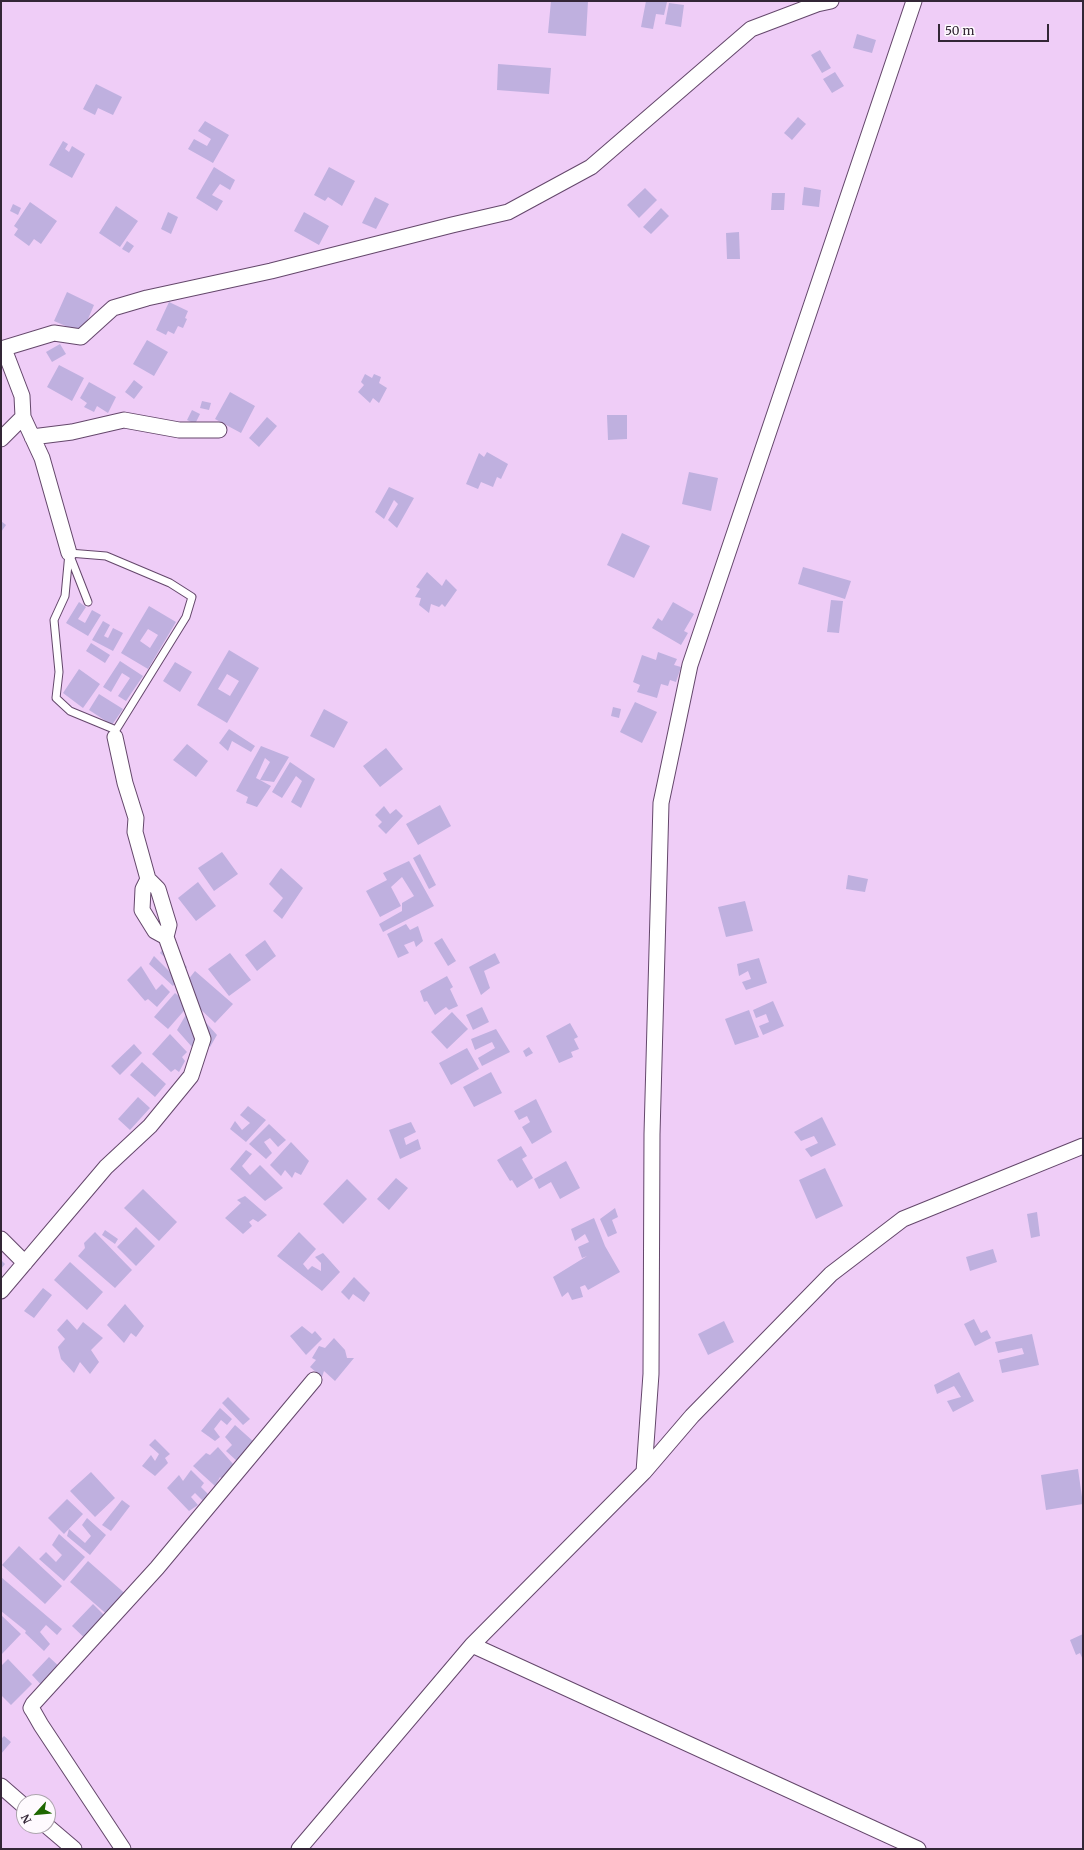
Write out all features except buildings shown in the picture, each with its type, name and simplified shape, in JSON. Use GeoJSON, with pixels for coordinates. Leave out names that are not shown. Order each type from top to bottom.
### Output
{"type":"FeatureCollection","features":[{"type":"Feature","properties":{"kind":"street"},"geometry":{"type":"LineString","coordinates":[[69,554],[42,458],[23,417],[22,396],[2,349],[54,333],[81,337],[113,308],[148,298],[272,271],[508,212],[591,167],[751,29],[816,4],[831,1]]}},
{"type":"Feature","properties":{"kind":"street"},"geometry":{"type":"LineString","coordinates":[[644,1472],[651,1374],[652,1134],[661,803],[690,665],[914,1]]}},
{"type":"Feature","properties":{"kind":"street"},"geometry":{"type":"LineString","coordinates":[[1,439],[23,417]]}},
{"type":"Feature","properties":{"kind":"street"},"geometry":{"type":"LineString","coordinates":[[32,437],[72,432],[124,420],[179,430],[219,430]]}},
{"type":"Feature","properties":{"kind":"street"},"geometry":{"type":"LineString","coordinates":[[1,1291],[106,1167],[150,1126],[191,1076],[202,1039],[166,937],[169,925],[158,889],[148,879],[135,832],[136,818],[126,783],[116,734]]}},
{"type":"Feature","properties":{"kind":"street"},"geometry":{"type":"LineString","coordinates":[[148,879],[143,889],[142,910],[155,931],[166,937]]}},
{"type":"Feature","properties":{"kind":"street"},"geometry":{"type":"LineString","coordinates":[[299,1849],[472,1645],[644,1472],[692,1416],[831,1274],[903,1219],[1083,1146]]}},
{"type":"Feature","properties":{"kind":"street"},"geometry":{"type":"LineString","coordinates":[[1,1239],[25,1263]]}},
{"type":"Feature","properties":{"kind":"street"},"geometry":{"type":"LineString","coordinates":[[123,1849],[31,1708],[157,1568],[314,1380]]}},
{"type":"Feature","properties":{"kind":"street"},"geometry":{"type":"LineString","coordinates":[[472,1645],[918,1849]]}},
{"type":"Feature","properties":{"kind":"street"},"geometry":{"type":"LineString","coordinates":[[1,1786],[16,1799]]}},
{"type":"Feature","properties":{"kind":"street"},"geometry":{"type":"LineString","coordinates":[[56,1834],[74,1849]]}},
{"type":"Feature","properties":{"kind":"lane"},"geometry":{"type":"LineString","coordinates":[[69,554],[88,602]]}},
{"type":"Feature","properties":{"kind":"lane"},"geometry":{"type":"LineString","coordinates":[[69,554],[106,556],[170,583],[192,597],[186,617],[116,734],[70,711],[56,698],[59,672],[54,620],[65,596],[69,554]]}}]}
